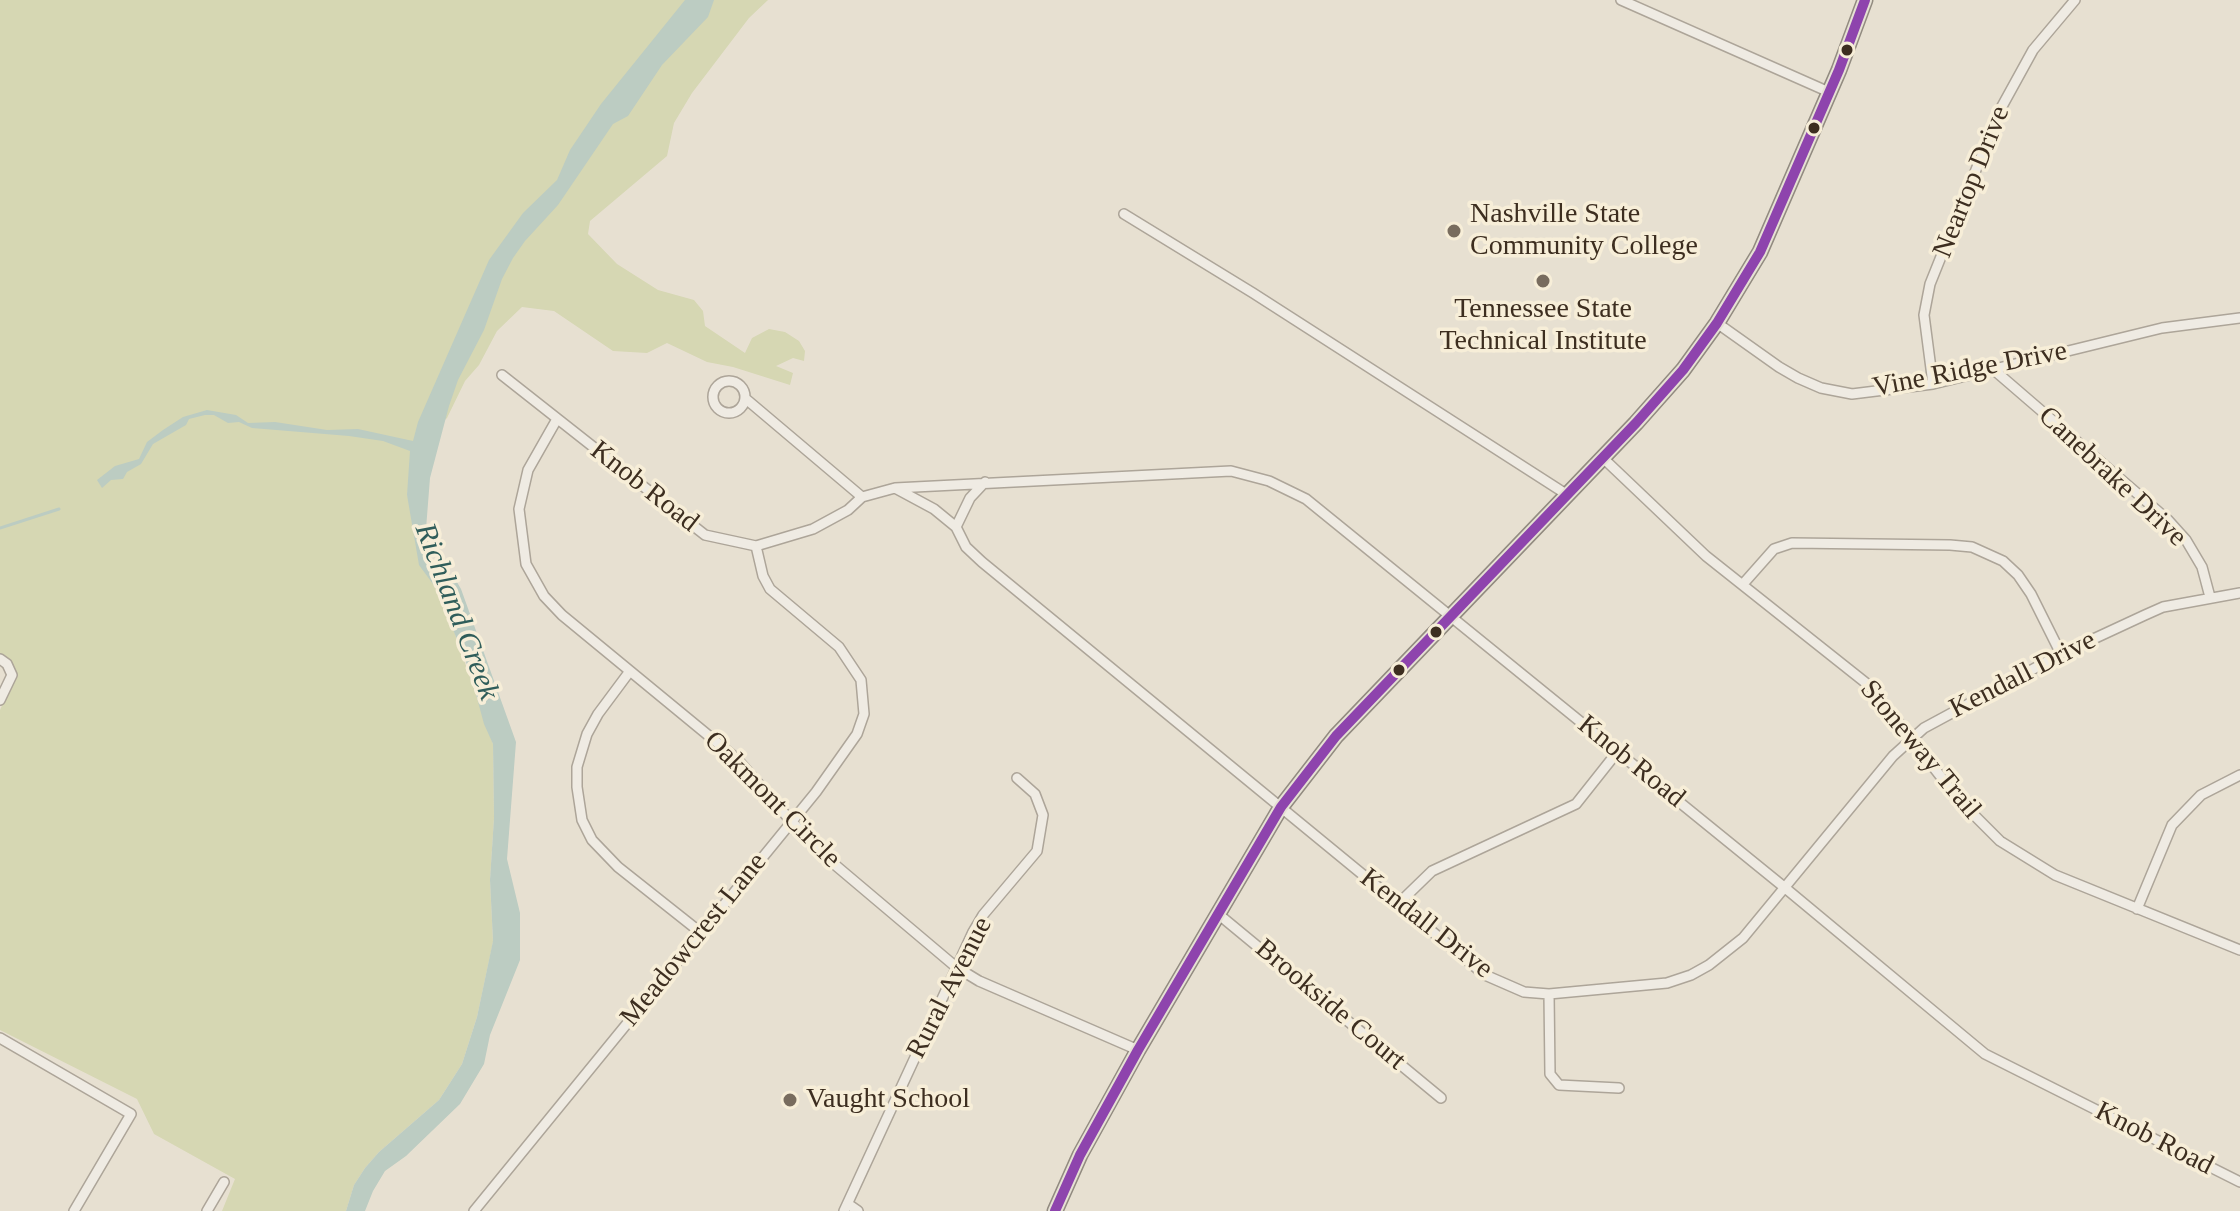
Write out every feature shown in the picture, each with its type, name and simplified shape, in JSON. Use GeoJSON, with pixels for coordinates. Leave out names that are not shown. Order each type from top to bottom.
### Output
{"type":"FeatureCollection","features":[{"type":"Feature","properties":{"kind":"main road"},"geometry":{"type":"LineString","coordinates":[[1055,1211],[1080,1155],[1138,1050],[1281,807],[1336,736],[1603,458],[1683,370],[1717,323],[1760,252],[1865,0]]}},
{"type":"Feature","properties":{"kind":"street"},"geometry":{"type":"LineString","coordinates":[[1621,0],[1829,92]]}},
{"type":"Feature","properties":{"kind":"street","name":"Neartop Drive"},"geometry":{"type":"LineString","coordinates":[[1933,384],[1924,315],[1930,284],[1979,158],[2013,84],[2033,50],[2075,0]]}},
{"type":"Feature","properties":{"kind":"street"},"geometry":{"type":"LineString","coordinates":[[1124,214],[1566,494]]}},
{"type":"Feature","properties":{"kind":"street","name":"Vine Ridge Drive"},"geometry":{"type":"LineString","coordinates":[[1717,323],[1779,367],[1821,388],[1852,394],[1933,384],[2162,328],[2240,318]]}},
{"type":"Feature","properties":{"kind":"street","name":"Canebrake Drive"},"geometry":{"type":"LineString","coordinates":[[1994,370],[2168,520],[2186,540],[2202,567],[2210,597]]}},
{"type":"Feature","properties":{"kind":"street","name":"Knob Road"},"geometry":{"type":"LineString","coordinates":[[502,375],[705,535],[756,546],[813,529],[848,510],[862,497],[895,488],[1231,471],[1269,481],[1306,499],[1985,1054],[2240,1182]]}},
{"type":"Feature","properties":{"kind":"street"},"geometry":{"type":"LineString","coordinates":[[746,399],[862,497]]}},
{"type":"Feature","properties":{"kind":"street","name":"Oakmont Circle"},"geometry":{"type":"LineString","coordinates":[[557,419],[528,470],[519,509],[526,564],[544,596],[562,615],[737,759],[791,821],[834,864],[956,967],[979,981],[1138,1050]]}},
{"type":"Feature","properties":{"kind":"street","name":"Stoneway Trail"},"geometry":{"type":"LineString","coordinates":[[1603,458],[1706,556],[1871,687],[1959,800],[2000,841],[2055,875],[2240,950]]}},
{"type":"Feature","properties":{"kind":"street"},"geometry":{"type":"LineString","coordinates":[[956,527],[970,498],[985,482]]}},
{"type":"Feature","properties":{"kind":"street","name":"Kendall Drive"},"geometry":{"type":"LineString","coordinates":[[895,488],[934,509],[956,527],[966,547],[982,562],[1485,975],[1524,992],[1549,994],[1667,983],[1691,975],[1727,953],[1743,938],[1893,756],[1941,717],[2061,654],[2163,607],[2240,593]]}},
{"type":"Feature","properties":{"kind":"street"},"geometry":{"type":"LineString","coordinates":[[1743,584],[1774,549],[1792,543],[1972,547],[2003,561],[2018,575],[2061,654]]}},
{"type":"Feature","properties":{"kind":"street","name":"Meadowcrest Lane"},"geometry":{"type":"LineString","coordinates":[[474,1211],[844,755],[857,734],[864,714],[861,680],[839,647],[770,589],[763,576],[756,546]]}},
{"type":"Feature","properties":{"kind":"street"},"geometry":{"type":"LineString","coordinates":[[0,659],[9,667],[11,679],[0,700]]}},
{"type":"Feature","properties":{"kind":"street"},"geometry":{"type":"LineString","coordinates":[[630,671],[587,734],[577,767],[582,820],[592,840],[618,867],[700,932]]}},
{"type":"Feature","properties":{"kind":"street"},"geometry":{"type":"LineString","coordinates":[[1398,904],[1432,871],[1576,804],[1618,751]]}},
{"type":"Feature","properties":{"kind":"street"},"geometry":{"type":"LineString","coordinates":[[2137,909],[2172,825],[2201,795],[2240,775]]}},
{"type":"Feature","properties":{"kind":"street","name":"Rural Avenue"},"geometry":{"type":"LineString","coordinates":[[846,1207],[983,915],[1037,851],[1043,815],[1035,794],[1017,778]]}},
{"type":"Feature","properties":{"kind":"street","name":"Brookside Court"},"geometry":{"type":"LineString","coordinates":[[1217,913],[1441,1098]]}},
{"type":"Feature","properties":{"kind":"street"},"geometry":{"type":"LineString","coordinates":[[1549,994],[1550,1074],[1559,1085],[1619,1088]]}},
{"type":"Feature","properties":{"kind":"street"},"geometry":{"type":"LineString","coordinates":[[0,1038],[131,1114],[74,1211]]}},
{"type":"Feature","properties":{"kind":"street"},"geometry":{"type":"LineString","coordinates":[[207,1211],[224,1182]]}},
{"type":"Feature","properties":{"kind":"street"},"geometry":{"type":"LineString","coordinates":[[846,1207],[858,1211]]}},
{"type":"Feature","properties":{"kind":"green space"},"geometry":{"type":"Polygon","coordinates":[[[0,0],[768,0],[749,18],[692,93],[674,123],[667,156],[590,221],[588,234],[617,264],[658,290],[694,300],[703,311],[705,326],[745,353],[752,338],[769,329],[785,332],[799,341],[805,351],[804,361],[793,358],[776,366],[793,373],[790,385],[707,362],[667,343],[647,353],[613,351],[554,311],[522,307],[497,331],[479,365],[465,381],[447,418],[417,445],[407,495],[493,744],[494,818],[490,880],[493,942],[477,1017],[462,1064],[439,1100],[365,1168],[354,1185],[346,1211],[222,1211],[235,1179],[154,1134],[137,1099],[0,1030],[0,710],[16,675],[12,663],[0,654],[0,0]]]}},
{"type":"Feature","properties":{"kind":"water","name":"Richland Creek"},"geometry":{"type":"Polygon","coordinates":[[[685,0],[714,0],[708,17],[662,65],[628,116],[613,124],[558,205],[513,258],[449,406],[430,478],[426,529],[433,561],[454,577],[461,589],[516,742],[507,859],[520,913],[520,960],[490,1035],[484,1064],[460,1104],[406,1156],[385,1171],[365,1211],[346,1211],[354,1185],[365,1168],[439,1100],[462,1064],[477,1017],[493,941],[490,880],[494,818],[493,744],[444,599],[419,565],[407,495],[410,451],[383,441],[252,428],[205,415],[189,419],[186,425],[153,444],[141,464],[127,472],[123,479],[111,480],[102,488],[97,480],[115,466],[139,459],[147,442],[183,417],[207,410],[236,415],[248,423],[275,422],[327,430],[358,429],[413,441],[418,422],[489,260],[523,213],[557,180],[570,150],[601,104],[685,0]]]}},
{"type":"Feature","properties":{"kind":"waterway"},"geometry":{"type":"LineString","coordinates":[[0,528],[59,509]]}},
{"type":"Feature","properties":{"kind":"transit line"},"geometry":{"type":"LineString","coordinates":[[1055,1211],[1080,1155],[1138,1050],[1281,807],[1336,736],[1636,423],[1683,370],[1717,323],[1760,252],[1839,70],[1865,0]]}},
{"type":"Feature","properties":{"kind":"place","name":"Nashville State Community College"},"geometry":{"type":"Point","coordinates":[1454,231]}},
{"type":"Feature","properties":{"kind":"place","name":"Tennessee State Technical Institute"},"geometry":{"type":"Point","coordinates":[1543,281]}},
{"type":"Feature","properties":{"kind":"place","name":"Vaught School"},"geometry":{"type":"Point","coordinates":[790,1100]}}]}
